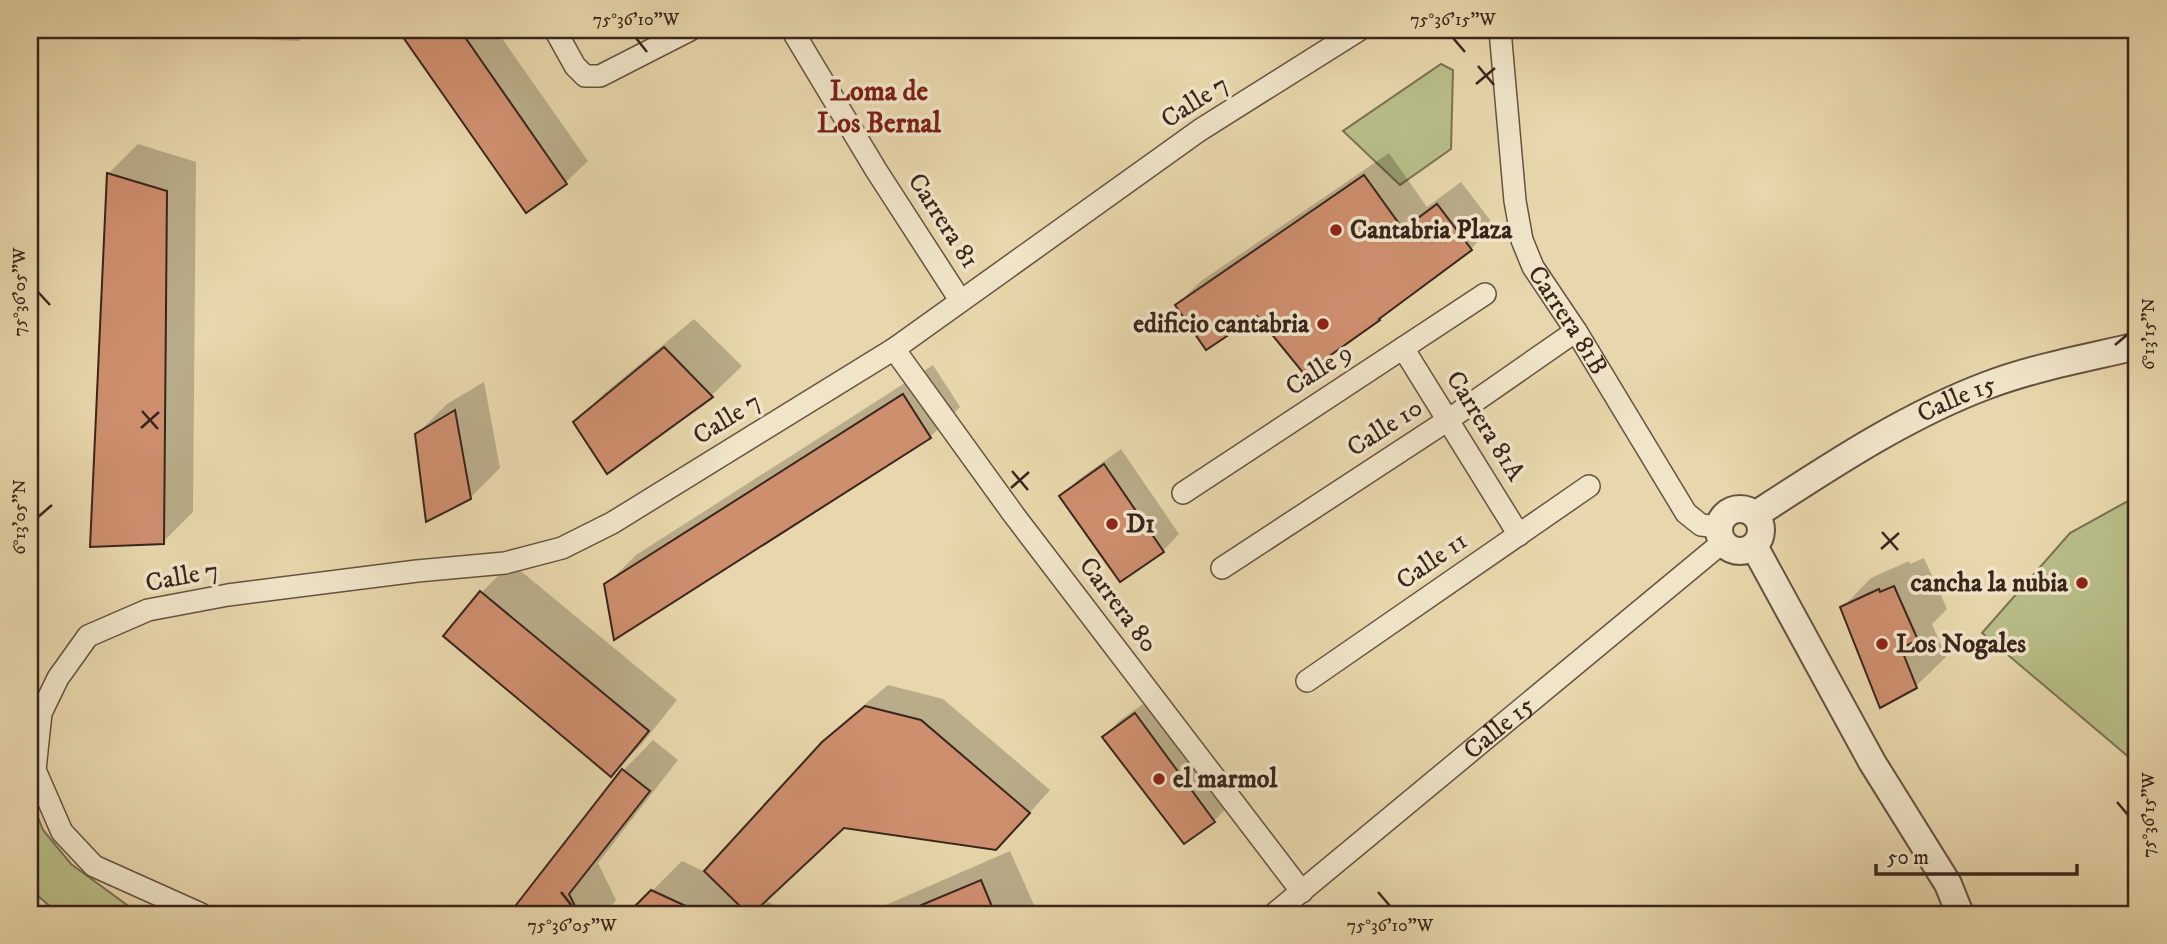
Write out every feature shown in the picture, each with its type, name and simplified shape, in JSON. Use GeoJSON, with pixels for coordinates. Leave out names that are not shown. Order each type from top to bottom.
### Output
{"type":"FeatureCollection","features":[{"type":"Feature","properties":{"kind":"street"},"geometry":{"type":"LineString","coordinates":[[555,30],[575,66],[585,76],[600,76],[690,30]]}},
{"type":"Feature","properties":{"kind":"street","name":"Carrera 81"},"geometry":{"type":"LineString","coordinates":[[792,30],[876,170],[960,300]]}},
{"type":"Feature","properties":{"kind":"street","name":"Calle 7"},"geometry":{"type":"LineString","coordinates":[[201,914],[94,866],[62,832],[34,770],[41,713],[58,678],[88,636],[148,610],[228,595],[417,571],[505,563],[562,548],[612,523],[894,349],[1200,130],[1360,30]]}},
{"type":"Feature","properties":{"kind":"street","name":"Carrera 81B"},"geometry":{"type":"LineString","coordinates":[[1500,30],[1515,201],[1522,240],[1533,267],[1576,331],[1686,513],[1701,525],[1721,535]]}},
{"type":"Feature","properties":{"kind":"street","name":"Calle 9"},"geometry":{"type":"LineString","coordinates":[[1183,493],[1485,294]]}},
{"type":"Feature","properties":{"kind":"street","name":"Calle 10"},"geometry":{"type":"LineString","coordinates":[[1222,568],[1448,420],[1576,331]]}},
{"type":"Feature","properties":{"kind":"street","name":"Calle 15"},"geometry":{"type":"LineString","coordinates":[[1755,515],[1898,426],[1986,386],[2034,370],[2137,346]]}},
{"type":"Feature","properties":{"kind":"street","name":"Carrera 81A"},"geometry":{"type":"LineString","coordinates":[[1403,348],[1519,535]]}},
{"type":"Feature","properties":{"kind":"street","name":"Carrera 80"},"geometry":{"type":"LineString","coordinates":[[894,349],[1014,515],[1302,892]]}},
{"type":"Feature","properties":{"kind":"street","name":"Calle 11"},"geometry":{"type":"LineString","coordinates":[[1307,681],[1589,486]]}},
{"type":"Feature","properties":{"kind":"street"},"geometry":{"type":"LineString","coordinates":[[1732,510],[1748,510],[1755,515],[1762,530],[1760,539],[1746,550],[1729,548],[1721,535],[1721,520],[1732,510]]}},
{"type":"Feature","properties":{"kind":"street","name":"Calle 15"},"geometry":{"type":"LineString","coordinates":[[1274,914],[1721,535]]}},
{"type":"Feature","properties":{"kind":"street"},"geometry":{"type":"LineString","coordinates":[[1754,546],[1872,762],[1948,884],[1960,914]]}},
{"type":"Feature","properties":{"kind":"green space"},"geometry":{"type":"Polygon","coordinates":[[[1441,64],[1453,70],[1451,149],[1400,185],[1343,131],[1441,64]]]}},
{"type":"Feature","properties":{"kind":"green space","name":"cancha la nubia"},"geometry":{"type":"Polygon","coordinates":[[[2137,496],[2137,764],[1982,633],[2070,533],[2137,496]]]}},
{"type":"Feature","properties":{"kind":"green space"},"geometry":{"type":"Polygon","coordinates":[[[30,797],[43,830],[71,864],[127,905],[121,914],[59,914],[30,889],[30,797]]]}},
{"type":"Feature","properties":{"kind":"building"},"geometry":{"type":"Polygon","coordinates":[[[398,30],[460,30],[567,184],[526,213],[398,30]]]}},
{"type":"Feature","properties":{"kind":"building"},"geometry":{"type":"Polygon","coordinates":[[[107,173],[167,191],[164,544],[90,547],[107,173]]]}},
{"type":"Feature","properties":{"kind":"building"},"geometry":{"type":"Polygon","coordinates":[[[1364,175],[1403,229],[1437,204],[1472,250],[1304,374],[1257,316],[1206,350],[1175,305],[1364,175]]]}},
{"type":"Feature","properties":{"kind":"building"},"geometry":{"type":"Polygon","coordinates":[[[664,347],[713,397],[607,474],[573,422],[664,347]]]}},
{"type":"Feature","properties":{"kind":"building"},"geometry":{"type":"Polygon","coordinates":[[[903,394],[931,438],[614,640],[604,584],[903,394]]]}},
{"type":"Feature","properties":{"kind":"building"},"geometry":{"type":"Polygon","coordinates":[[[455,410],[471,499],[426,522],[415,434],[455,410]]]}},
{"type":"Feature","properties":{"kind":"building","name":"D1"},"geometry":{"type":"Polygon","coordinates":[[[1104,464],[1164,552],[1120,582],[1059,496],[1104,464]]]}},
{"type":"Feature","properties":{"kind":"building","name":"Los Nogales"},"geometry":{"type":"Polygon","coordinates":[[[1894,586],[1918,640],[1901,648],[1917,688],[1880,708],[1840,607],[1879,589],[1880,592],[1894,586]]]}},
{"type":"Feature","properties":{"kind":"building"},"geometry":{"type":"Polygon","coordinates":[[[480,591],[649,731],[611,777],[443,636],[480,591]]]}},
{"type":"Feature","properties":{"kind":"building"},"geometry":{"type":"Polygon","coordinates":[[[865,706],[921,720],[1030,813],[996,850],[844,828],[752,914],[748,914],[704,871],[822,742],[865,706]]]}},
{"type":"Feature","properties":{"kind":"building","name":"el marmol"},"geometry":{"type":"Polygon","coordinates":[[[1135,713],[1215,822],[1184,844],[1102,737],[1135,713]]]}},
{"type":"Feature","properties":{"kind":"building"},"geometry":{"type":"Polygon","coordinates":[[[622,769],[650,791],[569,894],[579,914],[509,914],[622,769]]]}},
{"type":"Feature","properties":{"kind":"building"},"geometry":{"type":"Polygon","coordinates":[[[981,880],[995,914],[900,914],[981,880]]]}},
{"type":"Feature","properties":{"kind":"building"},"geometry":{"type":"Polygon","coordinates":[[[651,890],[703,914],[627,914],[651,890]]]}},
{"type":"Feature","properties":{"kind":"place","name":"Cantabria Plaza"},"geometry":{"type":"Point","coordinates":[1336,230]}},
{"type":"Feature","properties":{"kind":"place","name":"edificio cantabria"},"geometry":{"type":"Point","coordinates":[1323,324]}},
{"type":"Feature","properties":{"kind":"place","name":"D1"},"geometry":{"type":"Point","coordinates":[1112,524]}},
{"type":"Feature","properties":{"kind":"place","name":"cancha la nubia"},"geometry":{"type":"Point","coordinates":[2082,583]}},
{"type":"Feature","properties":{"kind":"place","name":"Los Nogales"},"geometry":{"type":"Point","coordinates":[1882,644]}},
{"type":"Feature","properties":{"kind":"place","name":"el marmol"},"geometry":{"type":"Point","coordinates":[1159,779]}},
{"type":"Feature","properties":{"kind":"district","name":"Loma de Los Bernal"},"geometry":{"type":"Point","coordinates":[879,107]}}]}
